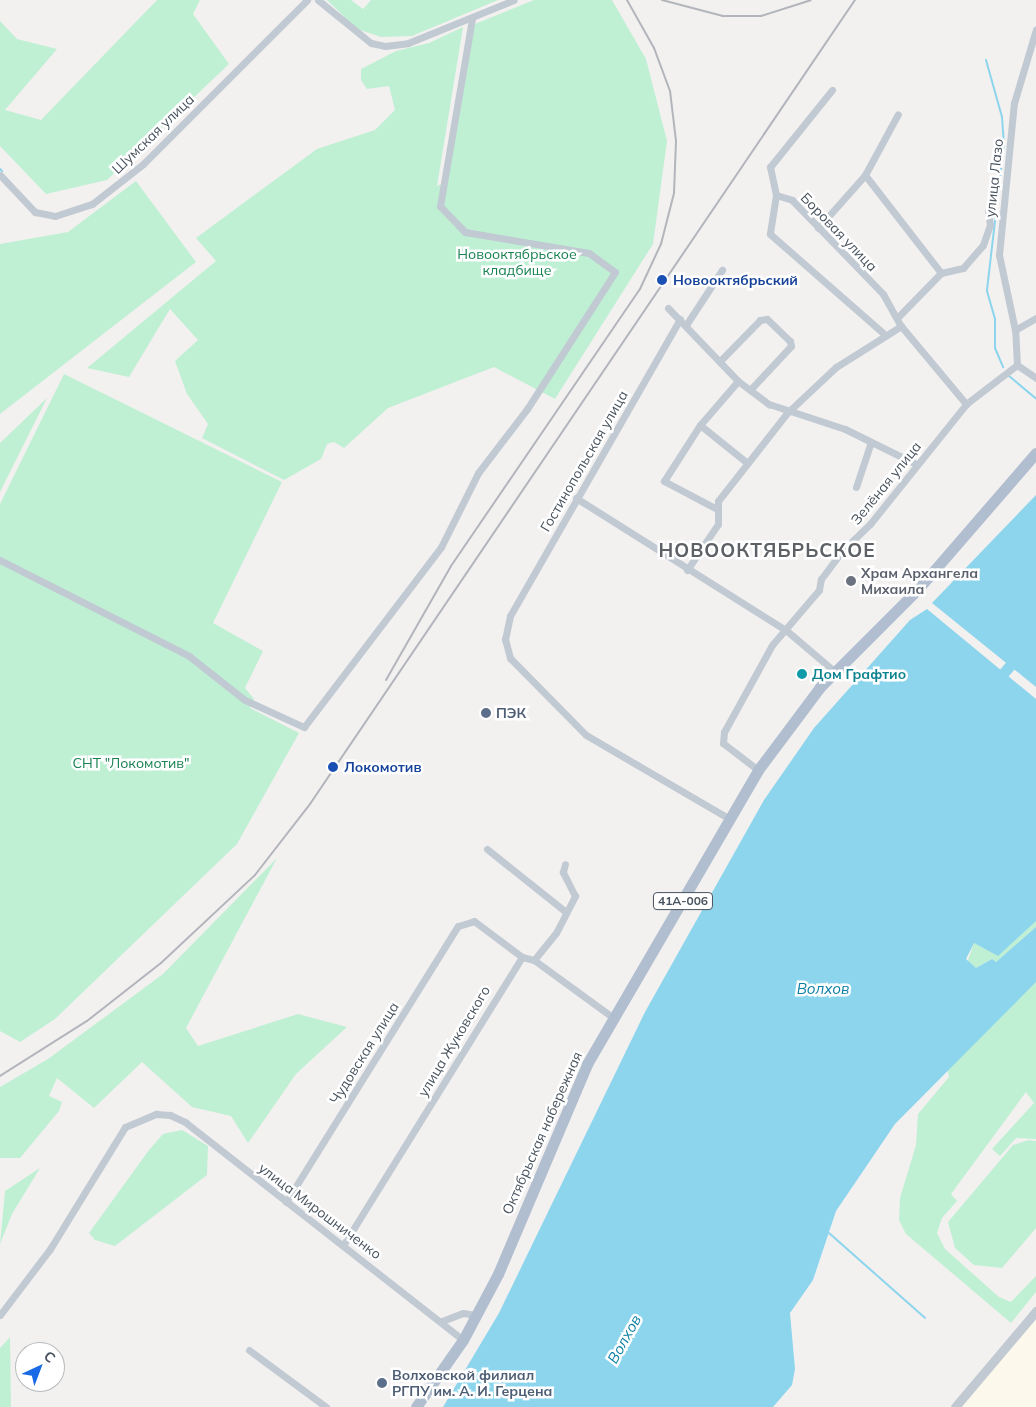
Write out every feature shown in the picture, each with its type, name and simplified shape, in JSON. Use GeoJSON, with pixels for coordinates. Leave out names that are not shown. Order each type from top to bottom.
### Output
{"type":"FeatureCollection","features":[{"type":"Feature","properties":{"kind":"main road","name":"Октябрьская набережная"},"geometry":{"type":"LineString","coordinates":[[416,1407],[463,1340],[498,1274],[577,1085],[728,818],[758,770],[834,671],[918,589],[1036,453]]}},
{"type":"Feature","properties":{"kind":"street","name":"Шумская улица"},"geometry":{"type":"LineString","coordinates":[[0,175],[36,212],[55,216],[92,204],[143,164],[307,0]]}},
{"type":"Feature","properties":{"kind":"street"},"geometry":{"type":"LineString","coordinates":[[318,0],[371,43],[385,46],[408,43],[514,0]]}},
{"type":"Feature","properties":{"kind":"street"},"geometry":{"type":"LineString","coordinates":[[0,560],[189,656],[245,700],[304,727],[441,547],[478,473],[527,409],[615,272],[589,254],[465,232],[440,206],[472,18]]}},
{"type":"Feature","properties":{"kind":"street","name":"улица Лазо"},"geometry":{"type":"LineString","coordinates":[[1015,330],[999,255],[1014,103],[1036,29]]}},
{"type":"Feature","properties":{"kind":"street"},"geometry":{"type":"LineString","coordinates":[[832,90],[770,167],[776,195],[770,234],[883,333]]}},
{"type":"Feature","properties":{"kind":"street"},"geometry":{"type":"LineString","coordinates":[[818,228],[865,175],[898,114]]}},
{"type":"Feature","properties":{"kind":"street"},"geometry":{"type":"LineString","coordinates":[[865,175],[941,273]]}},
{"type":"Feature","properties":{"kind":"street","name":"Боровая улица"},"geometry":{"type":"LineString","coordinates":[[776,195],[792,200],[899,316]]}},
{"type":"Feature","properties":{"kind":"street"},"geometry":{"type":"LineString","coordinates":[[966,404],[901,326],[899,316],[941,273],[963,268],[983,245],[990,225],[988,212]]}},
{"type":"Feature","properties":{"kind":"street","name":"Гостинопольская улица"},"geometry":{"type":"LineString","coordinates":[[722,270],[683,322],[576,498],[510,616],[505,639],[510,658],[564,716],[600,744],[728,818]]}},
{"type":"Feature","properties":{"kind":"street"},"geometry":{"type":"LineString","coordinates":[[668,308],[738,381],[787,414],[845,430],[916,464]]}},
{"type":"Feature","properties":{"kind":"street"},"geometry":{"type":"LineString","coordinates":[[1036,318],[1015,330],[1017,365],[1036,378]]}},
{"type":"Feature","properties":{"kind":"street"},"geometry":{"type":"LineString","coordinates":[[720,361],[760,320],[767,319],[790,341],[791,346],[750,390]]}},
{"type":"Feature","properties":{"kind":"street"},"geometry":{"type":"LineString","coordinates":[[687,570],[718,524],[716,509],[746,462],[787,414],[836,367],[883,333],[901,326]]}},
{"type":"Feature","properties":{"kind":"street","name":"Зелёная улица"},"geometry":{"type":"LineString","coordinates":[[758,770],[723,744],[724,732],[772,644],[787,631],[844,549],[870,524],[916,464],[966,404],[1017,365]]}},
{"type":"Feature","properties":{"kind":"street"},"geometry":{"type":"LineString","coordinates":[[716,509],[664,481],[700,425],[738,381]]}},
{"type":"Feature","properties":{"kind":"street"},"geometry":{"type":"LineString","coordinates":[[700,425],[746,462]]}},
{"type":"Feature","properties":{"kind":"street"},"geometry":{"type":"LineString","coordinates":[[856,487],[871,442]]}},
{"type":"Feature","properties":{"kind":"street"},"geometry":{"type":"LineString","coordinates":[[576,498],[687,570],[787,631],[834,671]]}},
{"type":"Feature","properties":{"kind":"street"},"geometry":{"type":"LineString","coordinates":[[487,849],[566,912]]}},
{"type":"Feature","properties":{"kind":"street"},"geometry":{"type":"LineString","coordinates":[[534,960],[575,896],[563,872],[565,864]]}},
{"type":"Feature","properties":{"kind":"street","name":"Чудовская улица"},"geometry":{"type":"LineString","coordinates":[[286,1202],[458,926],[467,920],[485,927],[522,957]]}},
{"type":"Feature","properties":{"kind":"street"},"geometry":{"type":"LineString","coordinates":[[522,957],[534,960],[615,1019]]}},
{"type":"Feature","properties":{"kind":"street","name":"улица Жуковского"},"geometry":{"type":"LineString","coordinates":[[344,1244],[522,957]]}},
{"type":"Feature","properties":{"kind":"street","name":"улица Мирошниченко"},"geometry":{"type":"LineString","coordinates":[[0,1315],[50,1249],[125,1127],[156,1114],[185,1122],[286,1202],[344,1244],[442,1321],[463,1340]]}},
{"type":"Feature","properties":{"kind":"street"},"geometry":{"type":"LineString","coordinates":[[956,1407],[1036,1311]]}},
{"type":"Feature","properties":{"kind":"street"},"geometry":{"type":"LineString","coordinates":[[442,1321],[463,1313],[476,1315]]}},
{"type":"Feature","properties":{"kind":"street"},"geometry":{"type":"LineString","coordinates":[[249,1350],[326,1407]]}},
{"type":"Feature","properties":{"kind":"shaded area"},"geometry":{"type":"Polygon","coordinates":[[[1036,1314],[1036,1407],[959,1407],[1036,1314]]]}},
{"type":"Feature","properties":{"kind":"green space"},"geometry":{"type":"Polygon","coordinates":[[[157,0],[200,0],[193,14],[229,64],[107,180],[46,194],[0,146],[0,21],[17,39],[57,49],[5,110],[41,120],[157,0]]]}},
{"type":"Feature","properties":{"kind":"green space"},"geometry":{"type":"Polygon","coordinates":[[[327,0],[351,0],[363,9],[371,0],[498,0],[412,36],[381,37],[357,29],[327,0]]]}},
{"type":"Feature","properties":{"kind":"green space","name":"Новооктябрьское кладбище"},"geometry":{"type":"Polygon","coordinates":[[[534,0],[612,0],[646,59],[667,141],[653,244],[555,399],[494,367],[388,408],[344,448],[334,442],[327,444],[321,459],[284,480],[202,438],[208,424],[187,394],[175,361],[198,340],[170,309],[129,377],[87,368],[216,261],[196,238],[317,149],[375,130],[395,110],[389,86],[367,89],[361,80],[361,69],[396,51],[429,43],[463,27],[437,186],[446,182],[475,24],[534,0]]]}},
{"type":"Feature","properties":{"kind":"green space"},"geometry":{"type":"Polygon","coordinates":[[[136,181],[196,262],[0,414],[0,244],[68,232],[136,181]]]}},
{"type":"Feature","properties":{"kind":"green space","name":"СНТ \"Локомотив\""},"geometry":{"type":"Polygon","coordinates":[[[64,374],[282,482],[213,623],[263,651],[245,688],[254,699],[250,708],[299,733],[237,844],[55,1019],[20,1042],[0,1031],[0,504],[64,374]]]}},
{"type":"Feature","properties":{"kind":"green space"},"geometry":{"type":"Polygon","coordinates":[[[47,398],[0,492],[0,443],[47,398]]]}},
{"type":"Feature","properties":{"kind":"green space"},"geometry":{"type":"Polygon","coordinates":[[[277,858],[186,1028],[198,1046],[298,1014],[347,1027],[296,1074],[248,1143],[231,1116],[192,1107],[142,1062],[94,1108],[57,1078],[49,1096],[62,1102],[59,1111],[20,1158],[0,1158],[0,1087],[48,1059],[163,974],[277,858]]]}},
{"type":"Feature","properties":{"kind":"green space"},"geometry":{"type":"Polygon","coordinates":[[[1036,921],[1036,927],[996,962],[992,959],[976,968],[967,963],[974,943],[998,955],[1036,921]]]}},
{"type":"Feature","properties":{"kind":"green space"},"geometry":{"type":"Polygon","coordinates":[[[1036,982],[1036,1139],[1016,1138],[1000,1156],[992,1149],[1034,1103],[1026,1092],[951,1194],[957,1201],[942,1218],[937,1233],[945,1249],[999,1297],[1011,1302],[1036,1276],[1036,1292],[1011,1323],[906,1234],[899,1220],[900,1198],[916,1145],[918,1114],[949,1077],[947,1068],[1036,982]]]}},
{"type":"Feature","properties":{"kind":"green space"},"geometry":{"type":"Polygon","coordinates":[[[182,1130],[208,1146],[207,1175],[115,1246],[95,1240],[89,1233],[149,1150],[163,1134],[182,1130]]]}},
{"type":"Feature","properties":{"kind":"green space"},"geometry":{"type":"Polygon","coordinates":[[[1029,1140],[1036,1141],[1036,1228],[1002,1268],[974,1265],[955,1248],[948,1222],[1013,1145],[1029,1140]]]}},
{"type":"Feature","properties":{"kind":"green space"},"geometry":{"type":"Polygon","coordinates":[[[40,1168],[12,1214],[0,1244],[5,1191],[40,1168]]]}},
{"type":"Feature","properties":{"kind":"green space"},"geometry":{"type":"Polygon","coordinates":[[[10,1337],[11,1407],[0,1407],[0,1348],[10,1337]]]}},
{"type":"Feature","properties":{"kind":"water"},"geometry":{"type":"Polygon","coordinates":[[[1036,495],[1036,687],[932,603],[1036,495]]]}},
{"type":"Feature","properties":{"kind":"water","name":"Волхов"},"geometry":{"type":"Polygon","coordinates":[[[927,609],[1036,699],[1036,921],[998,956],[974,943],[966,959],[976,968],[992,959],[996,962],[1036,927],[1036,982],[895,1124],[836,1211],[813,1280],[790,1313],[795,1369],[792,1385],[773,1407],[443,1407],[499,1313],[645,1012],[764,800],[814,728],[910,620],[927,609]]]}},
{"type":"Feature","properties":{"kind":"waterway"},"geometry":{"type":"LineString","coordinates":[[986,60],[1002,117],[1004,143],[987,291],[995,319],[995,348],[1003,367]]}},
{"type":"Feature","properties":{"kind":"waterway"},"geometry":{"type":"LineString","coordinates":[[1009,376],[1036,399]]}},
{"type":"Feature","properties":{"kind":"waterway","name":"Волхов"},"geometry":{"type":"LineString","coordinates":[[994,684],[1036,635]]}},
{"type":"Feature","properties":{"kind":"waterway"},"geometry":{"type":"LineString","coordinates":[[829,1233],[925,1318]]}},
{"type":"Feature","properties":{"kind":"railway"},"geometry":{"type":"LineString","coordinates":[[386,680],[451,566],[640,289],[661,244],[674,193],[676,141],[670,91],[654,48],[627,0]]}},
{"type":"Feature","properties":{"kind":"railway"},"geometry":{"type":"LineString","coordinates":[[662,0],[723,16],[761,16],[811,0]]}},
{"type":"Feature","properties":{"kind":"railway"},"geometry":{"type":"LineString","coordinates":[[0,1076],[87,1021],[161,963],[255,875],[310,804],[855,0]]}},
{"type":"Feature","properties":{"kind":"place","name":"Новооктябрьский"},"geometry":{"type":"Point","coordinates":[662,280]}},
{"type":"Feature","properties":{"kind":"place","name":"Храм Архангела Михаила"},"geometry":{"type":"Point","coordinates":[851,581]}},
{"type":"Feature","properties":{"kind":"place","name":"Дом Графтио"},"geometry":{"type":"Point","coordinates":[802,674]}},
{"type":"Feature","properties":{"kind":"place","name":"ПЭК"},"geometry":{"type":"Point","coordinates":[486,713]}},
{"type":"Feature","properties":{"kind":"place","name":"Локомотив"},"geometry":{"type":"Point","coordinates":[333,767]}},
{"type":"Feature","properties":{"kind":"place","name":"Волховской филиал РГПУ им. А. И. Герцена"},"geometry":{"type":"Point","coordinates":[382,1383]}},
{"type":"Feature","properties":{"kind":"district","name":"НОВООКТЯБРЬСКОЕ"},"geometry":{"type":"Point","coordinates":[767,551]}}]}
